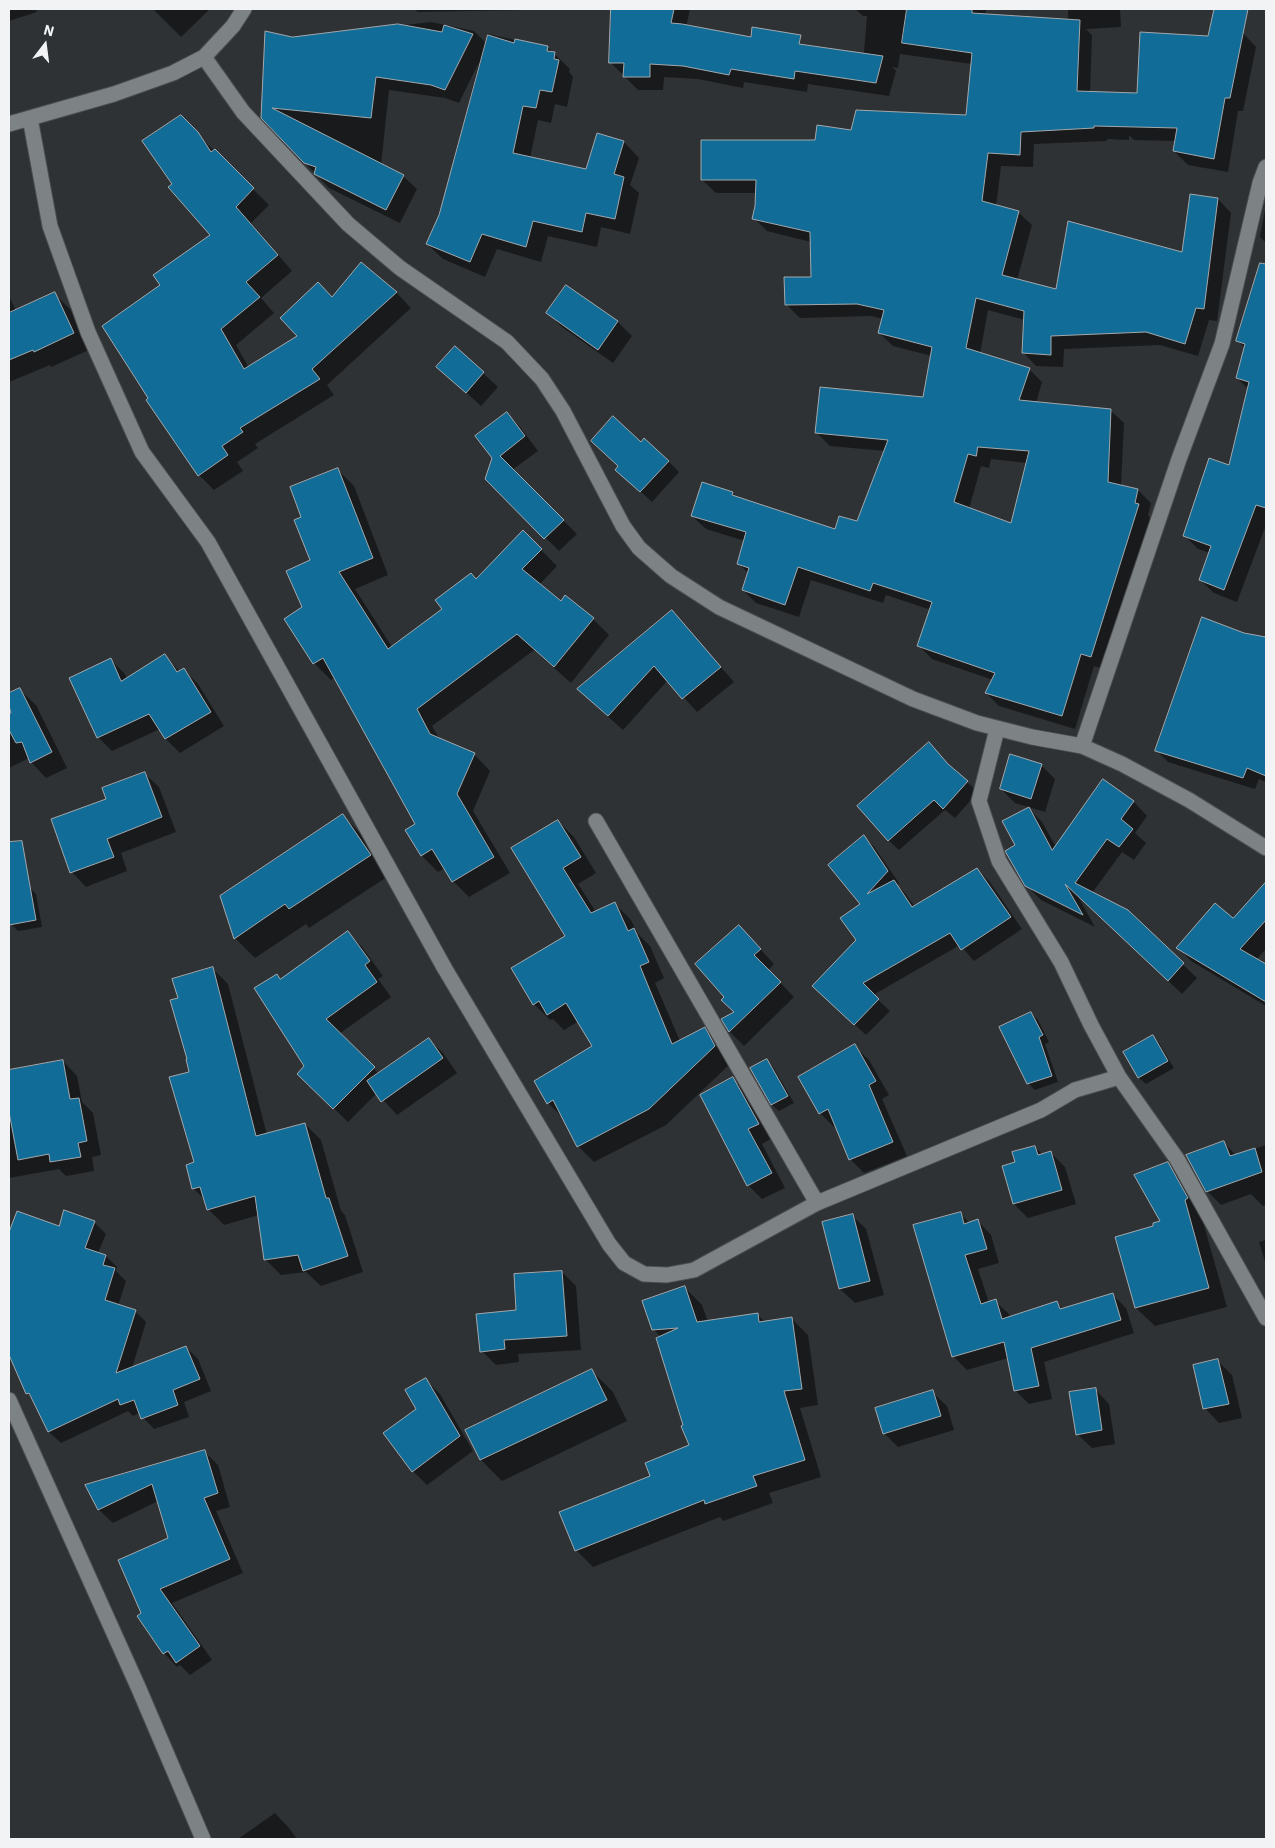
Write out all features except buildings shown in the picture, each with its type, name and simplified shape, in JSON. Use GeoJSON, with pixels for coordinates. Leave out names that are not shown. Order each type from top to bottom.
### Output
{"type":"FeatureCollection","features":[{"type":"Feature","properties":{"kind":"street"},"geometry":{"type":"LineString","coordinates":[[9,124],[114,94],[173,74],[204,57],[233,26],[244,9]]}},
{"type":"Feature","properties":{"kind":"street"},"geometry":{"type":"LineString","coordinates":[[204,57],[243,112],[348,224],[400,268],[507,342],[542,379],[563,411],[624,526],[639,548],[671,576],[719,607],[904,695],[977,723],[1032,738],[1082,746],[1122,764],[1189,800],[1266,848]]}},
{"type":"Feature","properties":{"kind":"street"},"geometry":{"type":"LineString","coordinates":[[30,118],[50,226],[88,332],[142,452],[208,542],[445,969],[609,1244],[624,1263],[644,1274],[667,1275],[694,1270],[817,1203],[1041,1110],[1075,1090],[1119,1077]]}},
{"type":"Feature","properties":{"kind":"street"},"geometry":{"type":"LineString","coordinates":[[1082,746],[1179,459],[1222,344],[1260,183],[1266,167]]}},
{"type":"Feature","properties":{"kind":"street"},"geometry":{"type":"LineString","coordinates":[[998,729],[979,801],[999,861],[1061,962],[1090,1025],[1119,1077],[1178,1158],[1266,1318]]}},
{"type":"Feature","properties":{"kind":"street"},"geometry":{"type":"LineString","coordinates":[[596,821],[817,1203]]}},
{"type":"Feature","properties":{"kind":"street"},"geometry":{"type":"LineString","coordinates":[[9,1400],[140,1689],[203,1839]]}}]}
